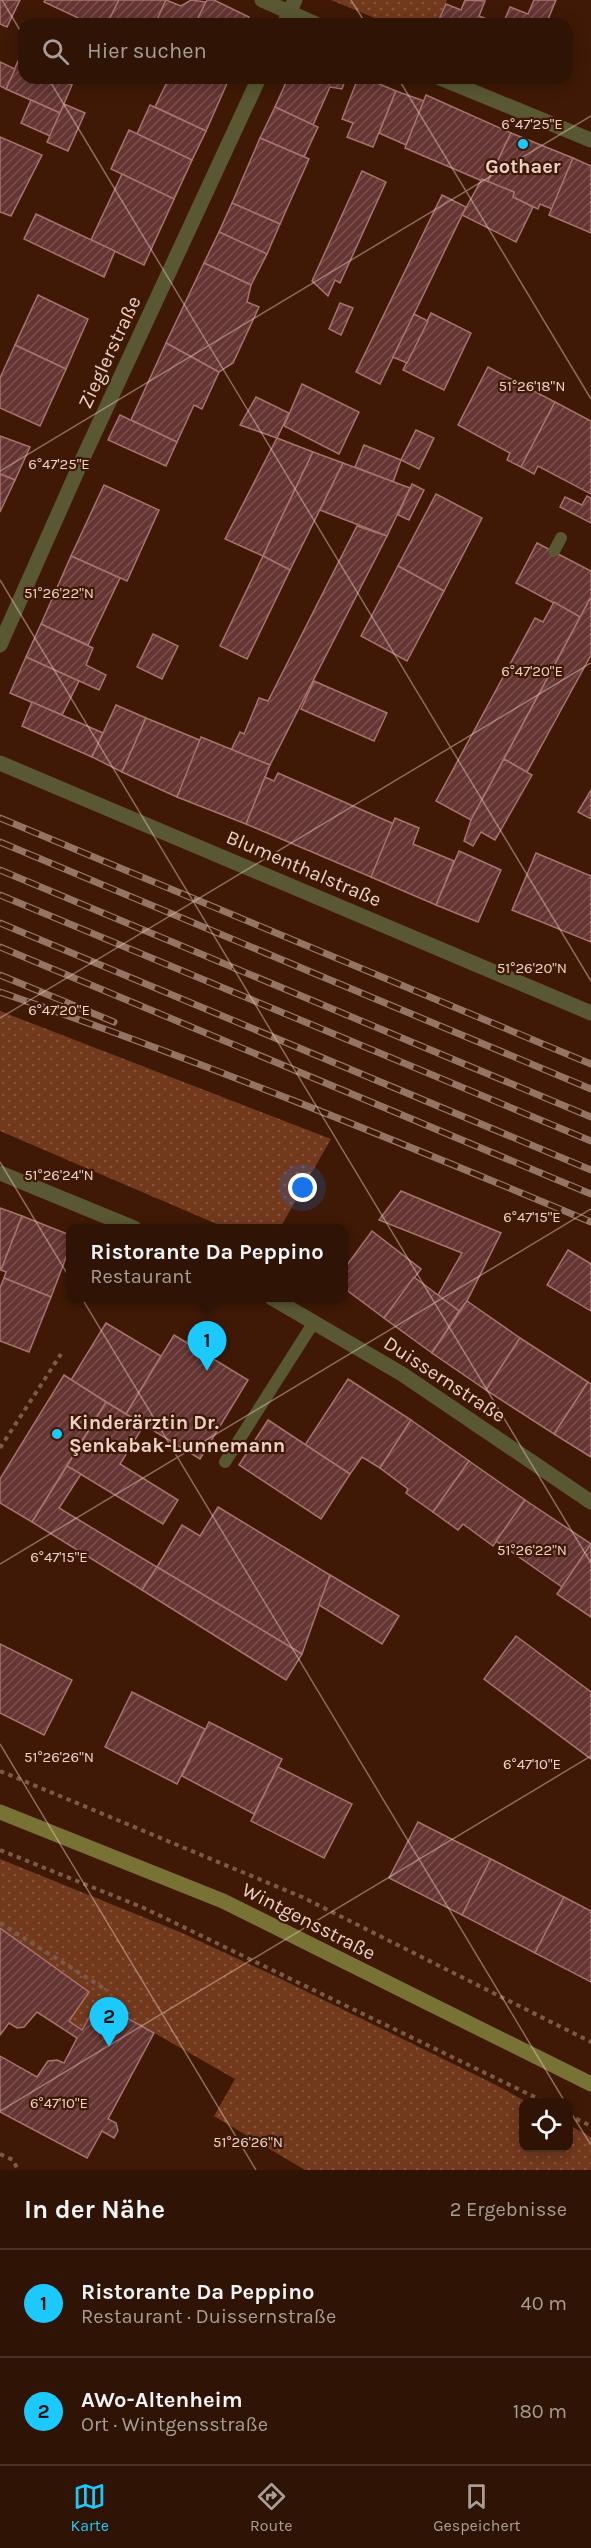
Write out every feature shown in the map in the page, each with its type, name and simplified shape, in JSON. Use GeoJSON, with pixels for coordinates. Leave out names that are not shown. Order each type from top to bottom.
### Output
{"type":"FeatureCollection","features":[{"type":"Feature","properties":{"kind":"main road","name":"Wintgensstraße"},"geometry":{"type":"LineString","coordinates":[[0,1812],[223,1901],[591,2084]]}},
{"type":"Feature","properties":{"kind":"street"},"geometry":{"type":"LineString","coordinates":[[262,0],[289,12]]}},
{"type":"Feature","properties":{"kind":"street","name":"Zieglerstraße"},"geometry":{"type":"LineString","coordinates":[[0,645],[88,447],[256,84]]}},
{"type":"Feature","properties":{"kind":"street"},"geometry":{"type":"LineString","coordinates":[[455,84],[591,140]]}},
{"type":"Feature","properties":{"kind":"street","name":"Blumenthalstraße"},"geometry":{"type":"LineString","coordinates":[[0,763],[591,1013]]}},
{"type":"Feature","properties":{"kind":"street"},"geometry":{"type":"LineString","coordinates":[[0,1173],[124,1224]]}},
{"type":"Feature","properties":{"kind":"street","name":"Duissernstraße"},"geometry":{"type":"LineString","coordinates":[[279,1302],[402,1374],[591,1503]]}},
{"type":"Feature","properties":{"kind":"lane"},"geometry":{"type":"LineString","coordinates":[[554,551],[561,538]]}},
{"type":"Feature","properties":{"kind":"lane"},"geometry":{"type":"LineString","coordinates":[[225,1462],[314,1322]]}},
{"type":"Feature","properties":{"kind":"path"},"geometry":{"type":"LineString","coordinates":[[0,1448],[61,1354]]}},
{"type":"Feature","properties":{"kind":"path"},"geometry":{"type":"LineString","coordinates":[[0,1772],[44,1788],[302,1897],[591,2042]]}},
{"type":"Feature","properties":{"kind":"path"},"geometry":{"type":"LineString","coordinates":[[0,1850],[144,1908],[535,2098]]}},
{"type":"Feature","properties":{"kind":"path"},"geometry":{"type":"LineString","coordinates":[[0,1923],[108,1991]]}},
{"type":"Feature","properties":{"kind":"path"},"geometry":{"type":"LineString","coordinates":[[573,2117],[591,2126]]}},
{"type":"Feature","properties":{"kind":"path"},"geometry":{"type":"LineString","coordinates":[[0,2154],[13,2160],[18,2170]]}},
{"type":"Feature","properties":{"kind":"shaded area"},"geometry":{"type":"Polygon","coordinates":[[[331,0],[447,0],[440,18],[374,18],[331,0]]]}},
{"type":"Feature","properties":{"kind":"shaded area"},"geometry":{"type":"Polygon","coordinates":[[[0,1011],[331,1139],[282,1224],[217,1224],[0,1131],[0,1011]]]}},
{"type":"Feature","properties":{"kind":"shaded area"},"geometry":{"type":"Polygon","coordinates":[[[0,1859],[180,1932],[273,1975],[494,2084],[520,2098],[519,2152],[573,2152],[573,2127],[591,2137],[591,2170],[305,2170],[214,2116],[235,2079],[121,2014],[116,2023],[99,2013],[90,2016],[82,2030],[69,2021],[89,1991],[0,1928],[0,1859]]]}},
{"type":"Feature","properties":{"kind":"building"},"geometry":{"type":"Polygon","coordinates":[[[0,0],[20,0],[7,27],[0,24],[0,0]]]}},
{"type":"Feature","properties":{"kind":"building"},"geometry":{"type":"Polygon","coordinates":[[[45,0],[119,0],[110,18],[78,18],[44,2],[45,0]]]}},
{"type":"Feature","properties":{"kind":"building"},"geometry":{"type":"Polygon","coordinates":[[[119,0],[166,0],[158,18],[110,18],[119,0]]]}},
{"type":"Feature","properties":{"kind":"building"},"geometry":{"type":"Polygon","coordinates":[[[166,0],[181,6],[191,0],[206,2],[198,18],[158,18],[166,0]]]}},
{"type":"Feature","properties":{"kind":"building"},"geometry":{"type":"Polygon","coordinates":[[[207,0],[214,0],[249,18],[198,18],[207,0]]]}},
{"type":"Feature","properties":{"kind":"building"},"geometry":{"type":"Polygon","coordinates":[[[465,0],[485,1],[479,16],[484,18],[440,18],[446,4],[461,10],[465,0]]]}},
{"type":"Feature","properties":{"kind":"building"},"geometry":{"type":"Polygon","coordinates":[[[534,0],[556,0],[548,18],[505,18],[510,7],[528,14],[534,0]]]}},
{"type":"Feature","properties":{"kind":"building"},"geometry":{"type":"Polygon","coordinates":[[[18,61],[18,84],[72,85],[60,113],[6,89],[18,61]]]}},
{"type":"Feature","properties":{"kind":"building"},"geometry":{"type":"Polygon","coordinates":[[[0,62],[15,69],[6,89],[0,86],[0,62]]]}},
{"type":"Feature","properties":{"kind":"building"},"geometry":{"type":"Polygon","coordinates":[[[166,84],[227,84],[206,131],[155,107],[166,84]]]}},
{"type":"Feature","properties":{"kind":"building"},"geometry":{"type":"Polygon","coordinates":[[[285,84],[344,84],[342,89],[330,87],[313,125],[275,107],[285,84]]]}},
{"type":"Feature","properties":{"kind":"building"},"geometry":{"type":"Polygon","coordinates":[[[356,84],[379,84],[396,91],[373,147],[347,137],[353,123],[342,119],[356,84]]]}},
{"type":"Feature","properties":{"kind":"building"},"geometry":{"type":"Polygon","coordinates":[[[396,91],[424,101],[406,145],[379,133],[396,91]]]}},
{"type":"Feature","properties":{"kind":"building"},"geometry":{"type":"Polygon","coordinates":[[[426,95],[511,133],[487,183],[405,148],[426,95]]]}},
{"type":"Feature","properties":{"kind":"building"},"geometry":{"type":"Polygon","coordinates":[[[31,100],[60,113],[50,136],[21,123],[31,100]]]}},
{"type":"Feature","properties":{"kind":"building"},"geometry":{"type":"Polygon","coordinates":[[[64,104],[85,113],[68,151],[47,142],[64,104]]]}},
{"type":"Feature","properties":{"kind":"building"},"geometry":{"type":"Polygon","coordinates":[[[150,105],[206,131],[192,160],[137,134],[150,105]]]}},
{"type":"Feature","properties":{"kind":"building"},"geometry":{"type":"Polygon","coordinates":[[[275,107],[318,127],[304,157],[260,138],[275,107]]]}},
{"type":"Feature","properties":{"kind":"building"},"geometry":{"type":"Polygon","coordinates":[[[129,130],[192,160],[174,199],[111,169],[129,130]]]}},
{"type":"Feature","properties":{"kind":"building"},"geometry":{"type":"Polygon","coordinates":[[[511,133],[573,158],[552,209],[540,204],[538,209],[513,197],[514,192],[487,183],[511,133]]]}},
{"type":"Feature","properties":{"kind":"building"},"geometry":{"type":"Polygon","coordinates":[[[0,137],[42,155],[11,216],[0,212],[0,137]]]}},
{"type":"Feature","properties":{"kind":"building"},"geometry":{"type":"Polygon","coordinates":[[[260,138],[309,159],[280,224],[232,203],[260,138]]]}},
{"type":"Feature","properties":{"kind":"building"},"geometry":{"type":"Polygon","coordinates":[[[573,158],[591,166],[591,233],[549,215],[573,158]]]}},
{"type":"Feature","properties":{"kind":"building"},"geometry":{"type":"Polygon","coordinates":[[[362,171],[386,182],[340,283],[335,280],[328,296],[312,281],[362,171]]]}},
{"type":"Feature","properties":{"kind":"building"},"geometry":{"type":"Polygon","coordinates":[[[122,174],[174,199],[144,265],[91,240],[122,174]]]}},
{"type":"Feature","properties":{"kind":"building"},"geometry":{"type":"Polygon","coordinates":[[[482,179],[514,192],[513,197],[533,207],[516,242],[462,215],[482,179]]]}},
{"type":"Feature","properties":{"kind":"building"},"geometry":{"type":"Polygon","coordinates":[[[442,195],[466,207],[380,384],[356,372],[442,195]]]}},
{"type":"Feature","properties":{"kind":"building"},"geometry":{"type":"Polygon","coordinates":[[[232,203],[280,224],[267,254],[219,232],[232,203]]]}},
{"type":"Feature","properties":{"kind":"building"},"geometry":{"type":"Polygon","coordinates":[[[36,214],[115,251],[104,277],[24,239],[36,214]]]}},
{"type":"Feature","properties":{"kind":"building"},"geometry":{"type":"Polygon","coordinates":[[[219,232],[267,254],[251,285],[204,263],[219,232]]]}},
{"type":"Feature","properties":{"kind":"building"},"geometry":{"type":"Polygon","coordinates":[[[204,263],[251,285],[247,302],[259,307],[233,363],[219,372],[166,343],[204,263]]]}},
{"type":"Feature","properties":{"kind":"building"},"geometry":{"type":"Polygon","coordinates":[[[38,295],[88,319],[66,369],[15,345],[38,295]]]}},
{"type":"Feature","properties":{"kind":"building"},"geometry":{"type":"Polygon","coordinates":[[[340,303],[353,308],[341,335],[329,329],[340,303]]]}},
{"type":"Feature","properties":{"kind":"building"},"geometry":{"type":"Polygon","coordinates":[[[431,313],[471,333],[444,390],[403,370],[431,313]]]}},
{"type":"Feature","properties":{"kind":"building"},"geometry":{"type":"Polygon","coordinates":[[[414,314],[428,321],[407,363],[393,357],[414,314]]]}},
{"type":"Feature","properties":{"kind":"building"},"geometry":{"type":"Polygon","coordinates":[[[166,343],[219,372],[202,409],[194,405],[177,442],[131,420],[166,343]]]}},
{"type":"Feature","properties":{"kind":"building"},"geometry":{"type":"Polygon","coordinates":[[[15,345],[66,369],[40,426],[0,408],[0,378],[15,345]]]}},
{"type":"Feature","properties":{"kind":"building"},"geometry":{"type":"Polygon","coordinates":[[[488,367],[555,402],[521,467],[507,460],[510,453],[458,425],[488,367]]]}},
{"type":"Feature","properties":{"kind":"building"},"geometry":{"type":"Polygon","coordinates":[[[302,384],[359,412],[339,454],[284,426],[302,384]]]}},
{"type":"Feature","properties":{"kind":"building"},"geometry":{"type":"Polygon","coordinates":[[[256,397],[289,413],[277,438],[240,425],[256,397]]]}},
{"type":"Feature","properties":{"kind":"building"},"geometry":{"type":"Polygon","coordinates":[[[555,402],[591,421],[591,494],[538,466],[534,474],[521,467],[555,402]]]}},
{"type":"Feature","properties":{"kind":"building"},"geometry":{"type":"Polygon","coordinates":[[[120,415],[177,442],[166,466],[108,440],[120,415]]]}},
{"type":"Feature","properties":{"kind":"building"},"geometry":{"type":"Polygon","coordinates":[[[416,430],[434,438],[419,469],[401,460],[416,430]]]}},
{"type":"Feature","properties":{"kind":"building"},"geometry":{"type":"Polygon","coordinates":[[[0,436],[30,447],[15,480],[0,474],[0,436]]]}},
{"type":"Feature","properties":{"kind":"building"},"geometry":{"type":"Polygon","coordinates":[[[277,438],[313,452],[263,556],[225,539],[277,438]]]}},
{"type":"Feature","properties":{"kind":"building"},"geometry":{"type":"Polygon","coordinates":[[[364,445],[401,460],[393,482],[355,467],[364,445]]]}},
{"type":"Feature","properties":{"kind":"building"},"geometry":{"type":"Polygon","coordinates":[[[313,452],[343,463],[290,570],[263,556],[313,452]]]}},
{"type":"Feature","properties":{"kind":"building"},"geometry":{"type":"Polygon","coordinates":[[[343,463],[410,488],[387,536],[320,510],[343,463]]]}},
{"type":"Feature","properties":{"kind":"building"},"geometry":{"type":"Polygon","coordinates":[[[0,474],[15,480],[0,512],[0,474]]]}},
{"type":"Feature","properties":{"kind":"building"},"geometry":{"type":"Polygon","coordinates":[[[412,484],[424,490],[409,520],[398,515],[412,484]]]}},
{"type":"Feature","properties":{"kind":"building"},"geometry":{"type":"Polygon","coordinates":[[[104,485],[159,510],[127,581],[71,556],[104,485]]]}},
{"type":"Feature","properties":{"kind":"building"},"geometry":{"type":"Polygon","coordinates":[[[436,494],[482,518],[444,591],[398,566],[436,494]]]}},
{"type":"Feature","properties":{"kind":"building"},"geometry":{"type":"Polygon","coordinates":[[[587,496],[591,498],[591,523],[560,507],[565,497],[582,505],[587,496]]]}},
{"type":"Feature","properties":{"kind":"building"},"geometry":{"type":"Polygon","coordinates":[[[357,526],[387,536],[270,765],[231,750],[240,732],[244,734],[259,698],[268,701],[357,526]]]}},
{"type":"Feature","properties":{"kind":"building"},"geometry":{"type":"Polygon","coordinates":[[[537,543],[591,571],[591,597],[580,617],[516,583],[537,543]]]}},
{"type":"Feature","properties":{"kind":"building"},"geometry":{"type":"Polygon","coordinates":[[[71,556],[120,578],[88,645],[41,624],[71,556]]]}},
{"type":"Feature","properties":{"kind":"building"},"geometry":{"type":"Polygon","coordinates":[[[263,556],[290,570],[247,659],[220,646],[263,556]]]}},
{"type":"Feature","properties":{"kind":"building"},"geometry":{"type":"Polygon","coordinates":[[[398,566],[444,591],[407,661],[361,636],[398,566]]]}},
{"type":"Feature","properties":{"kind":"building"},"geometry":{"type":"Polygon","coordinates":[[[591,597],[591,655],[527,772],[504,759],[591,597]]]}},
{"type":"Feature","properties":{"kind":"building"},"geometry":{"type":"Polygon","coordinates":[[[554,602],[580,617],[471,820],[436,801],[535,618],[543,622],[554,602]]]}},
{"type":"Feature","properties":{"kind":"building"},"geometry":{"type":"Polygon","coordinates":[[[41,624],[93,648],[86,665],[106,675],[99,690],[26,657],[41,624]]]}},
{"type":"Feature","properties":{"kind":"building"},"geometry":{"type":"Polygon","coordinates":[[[153,634],[178,646],[162,679],[137,667],[153,634]]]}},
{"type":"Feature","properties":{"kind":"building"},"geometry":{"type":"Polygon","coordinates":[[[26,657],[79,681],[62,715],[10,693],[26,657]]]}},
{"type":"Feature","properties":{"kind":"building"},"geometry":{"type":"Polygon","coordinates":[[[314,681],[387,713],[374,741],[301,709],[314,681]]]}},
{"type":"Feature","properties":{"kind":"building"},"geometry":{"type":"Polygon","coordinates":[[[32,702],[103,733],[92,757],[22,726],[32,702]]]}},
{"type":"Feature","properties":{"kind":"building"},"geometry":{"type":"Polygon","coordinates":[[[116,705],[146,718],[122,772],[92,757],[116,705]]]}},
{"type":"Feature","properties":{"kind":"building"},"geometry":{"type":"Polygon","coordinates":[[[146,718],[202,741],[177,797],[122,772],[146,718]]]}},
{"type":"Feature","properties":{"kind":"building"},"geometry":{"type":"Polygon","coordinates":[[[201,737],[270,765],[246,824],[177,797],[201,737]]]}},
{"type":"Feature","properties":{"kind":"building"},"geometry":{"type":"Polygon","coordinates":[[[504,759],[532,775],[495,840],[481,832],[473,846],[464,841],[471,820],[504,759]]]}},
{"type":"Feature","properties":{"kind":"building"},"geometry":{"type":"Polygon","coordinates":[[[278,773],[394,824],[371,877],[246,824],[265,777],[274,781],[278,773]]]}},
{"type":"Feature","properties":{"kind":"building"},"geometry":{"type":"Polygon","coordinates":[[[591,790],[591,819],[578,812],[591,790]]]}},
{"type":"Feature","properties":{"kind":"building"},"geometry":{"type":"Polygon","coordinates":[[[395,818],[419,828],[413,844],[454,861],[436,905],[371,877],[395,818]]]}},
{"type":"Feature","properties":{"kind":"building"},"geometry":{"type":"Polygon","coordinates":[[[459,851],[501,870],[478,922],[436,905],[459,851]]]}},
{"type":"Feature","properties":{"kind":"building"},"geometry":{"type":"Polygon","coordinates":[[[536,853],[591,876],[591,942],[512,910],[536,853]]]}},
{"type":"Feature","properties":{"kind":"building"},"geometry":{"type":"Polygon","coordinates":[[[401,1191],[501,1233],[467,1301],[459,1311],[438,1295],[462,1253],[379,1220],[401,1191]]]}},
{"type":"Feature","properties":{"kind":"building"},"geometry":{"type":"Polygon","coordinates":[[[0,1208],[22,1216],[1,1270],[0,1269],[0,1208]]]}},
{"type":"Feature","properties":{"kind":"building"},"geometry":{"type":"Polygon","coordinates":[[[22,1216],[66,1233],[66,1258],[51,1297],[4,1278],[6,1272],[1,1270],[22,1216]]]}},
{"type":"Feature","properties":{"kind":"building"},"geometry":{"type":"Polygon","coordinates":[[[372,1231],[421,1269],[384,1318],[348,1291],[348,1264],[372,1231]]]}},
{"type":"Feature","properties":{"kind":"building"},"geometry":{"type":"Polygon","coordinates":[[[568,1250],[591,1264],[591,1311],[547,1285],[568,1250]]]}},
{"type":"Feature","properties":{"kind":"building"},"geometry":{"type":"Polygon","coordinates":[[[414,1277],[459,1311],[432,1353],[384,1318],[414,1277]]]}},
{"type":"Feature","properties":{"kind":"building"},"geometry":{"type":"Polygon","coordinates":[[[4,1278],[51,1297],[29,1352],[0,1341],[0,1288],[4,1278]]]}},
{"type":"Feature","properties":{"kind":"building"},"geometry":{"type":"Polygon","coordinates":[[[467,1301],[520,1338],[486,1390],[432,1353],[467,1301]]]}},
{"type":"Feature","properties":{"kind":"building"},"geometry":{"type":"Polygon","coordinates":[[[106,1323],[161,1356],[126,1414],[71,1380],[106,1323]]]}},
{"type":"Feature","properties":{"kind":"building"},"geometry":{"type":"Polygon","coordinates":[[[174,1335],[248,1380],[200,1459],[126,1414],[174,1335]]]}},
{"type":"Feature","properties":{"kind":"building"},"geometry":{"type":"Polygon","coordinates":[[[520,1338],[588,1382],[554,1434],[486,1390],[520,1338]]]}},
{"type":"Feature","properties":{"kind":"building","name":"Kinderärztin Dr. Şenkabak-Lunnemann"},"geometry":{"type":"Polygon","coordinates":[[[64,1375],[106,1402],[32,1522],[0,1503],[0,1479],[64,1375]]]}},
{"type":"Feature","properties":{"kind":"building"},"geometry":{"type":"Polygon","coordinates":[[[348,1379],[411,1420],[380,1468],[362,1457],[350,1474],[305,1445],[348,1379]]]}},
{"type":"Feature","properties":{"kind":"building"},"geometry":{"type":"Polygon","coordinates":[[[588,1382],[591,1384],[591,1457],[554,1434],[588,1382]]]}},
{"type":"Feature","properties":{"kind":"building"},"geometry":{"type":"Polygon","coordinates":[[[106,1402],[144,1425],[120,1464],[178,1500],[163,1524],[67,1466],[106,1402]]]}},
{"type":"Feature","properties":{"kind":"building"},"geometry":{"type":"Polygon","coordinates":[[[268,1420],[350,1474],[321,1519],[239,1465],[268,1420]]]}},
{"type":"Feature","properties":{"kind":"building"},"geometry":{"type":"Polygon","coordinates":[[[411,1420],[469,1461],[433,1512],[406,1493],[408,1489],[380,1468],[411,1420]]]}},
{"type":"Feature","properties":{"kind":"building"},"geometry":{"type":"Polygon","coordinates":[[[469,1461],[525,1500],[493,1546],[463,1524],[458,1530],[433,1512],[469,1461]]]}},
{"type":"Feature","properties":{"kind":"building"},"geometry":{"type":"Polygon","coordinates":[[[67,1466],[81,1474],[59,1508],[157,1567],[142,1590],[32,1522],[67,1466]]]}},
{"type":"Feature","properties":{"kind":"building"},"geometry":{"type":"Polygon","coordinates":[[[525,1500],[591,1544],[562,1587],[496,1541],[525,1500]]]}},
{"type":"Feature","properties":{"kind":"building"},"geometry":{"type":"Polygon","coordinates":[[[218,1507],[330,1575],[302,1654],[157,1567],[182,1525],[200,1536],[218,1507]]]}},
{"type":"Feature","properties":{"kind":"building"},"geometry":{"type":"Polygon","coordinates":[[[591,1544],[591,1617],[557,1594],[591,1544]]]}},
{"type":"Feature","properties":{"kind":"building"},"geometry":{"type":"Polygon","coordinates":[[[157,1567],[302,1654],[286,1680],[142,1590],[157,1567]]]}},
{"type":"Feature","properties":{"kind":"building"},"geometry":{"type":"Polygon","coordinates":[[[330,1575],[399,1616],[382,1644],[319,1605],[330,1575]]]}},
{"type":"Feature","properties":{"kind":"building"},"geometry":{"type":"Polygon","coordinates":[[[516,1636],[591,1692],[591,1759],[484,1679],[516,1636]]]}},
{"type":"Feature","properties":{"kind":"building"},"geometry":{"type":"Polygon","coordinates":[[[0,1644],[72,1680],[44,1735],[0,1713],[0,1644]]]}},
{"type":"Feature","properties":{"kind":"building"},"geometry":{"type":"Polygon","coordinates":[[[132,1692],[205,1729],[177,1784],[105,1747],[132,1692]]]}},
{"type":"Feature","properties":{"kind":"building"},"geometry":{"type":"Polygon","coordinates":[[[209,1722],[282,1759],[254,1814],[182,1776],[209,1722]]]}},
{"type":"Feature","properties":{"kind":"building"},"geometry":{"type":"Polygon","coordinates":[[[278,1767],[352,1804],[324,1858],[251,1821],[278,1767]]]}},
{"type":"Feature","properties":{"kind":"building"},"geometry":{"type":"Polygon","coordinates":[[[418,1822],[491,1859],[462,1915],[389,1878],[418,1822]]]}},
{"type":"Feature","properties":{"kind":"building"},"geometry":{"type":"Polygon","coordinates":[[[491,1859],[564,1897],[535,1953],[462,1915],[491,1859]]]}},
{"type":"Feature","properties":{"kind":"building"},"geometry":{"type":"Polygon","coordinates":[[[564,1897],[591,1911],[591,1982],[535,1953],[564,1897]]]}},
{"type":"Feature","properties":{"kind":"building"},"geometry":{"type":"Polygon","coordinates":[[[0,1928],[89,1992],[69,2021],[82,2030],[90,2016],[99,2013],[116,2023],[120,2014],[154,2033],[108,2119],[116,2123],[118,2131],[114,2138],[102,2131],[87,2158],[0,2112],[0,2056],[37,2077],[48,2061],[57,2060],[64,2063],[77,2038],[37,2012],[24,2027],[17,2028],[9,2023],[0,2035],[0,1928]]]}},
{"type":"Feature","properties":{"kind":"railway"},"geometry":{"type":"LineString","coordinates":[[0,818],[591,1064]]}},
{"type":"Feature","properties":{"kind":"railway"},"geometry":{"type":"LineString","coordinates":[[0,842],[591,1089]]}},
{"type":"Feature","properties":{"kind":"railway"},"geometry":{"type":"LineString","coordinates":[[0,870],[591,1117]]}},
{"type":"Feature","properties":{"kind":"railway"},"geometry":{"type":"LineString","coordinates":[[0,895],[591,1141]]}},
{"type":"Feature","properties":{"kind":"railway"},"geometry":{"type":"LineString","coordinates":[[0,923],[591,1170]]}},
{"type":"Feature","properties":{"kind":"railway"},"geometry":{"type":"LineString","coordinates":[[0,947],[591,1194]]}},
{"type":"Feature","properties":{"kind":"railway"},"geometry":{"type":"LineString","coordinates":[[0,975],[114,1022]]}},
{"type":"Feature","properties":{"kind":"railway"},"geometry":{"type":"LineString","coordinates":[[0,992],[297,1102],[591,1222]]}},
{"type":"Feature","properties":{"kind":"place","name":"Gothaer"},"geometry":{"type":"Point","coordinates":[523,144]}},
{"type":"Feature","properties":{"kind":"place","name":"Ristorante Da Peppino"},"geometry":{"type":"Point","coordinates":[207,1371]}},
{"type":"Feature","properties":{"kind":"place","name":"Kinderärztin Dr. Şenkabak-Lunnemann"},"geometry":{"type":"Point","coordinates":[57,1434]}},
{"type":"Feature","properties":{"kind":"place","name":"AWo-Altenheim"},"geometry":{"type":"Point","coordinates":[109,2047]}}]}
